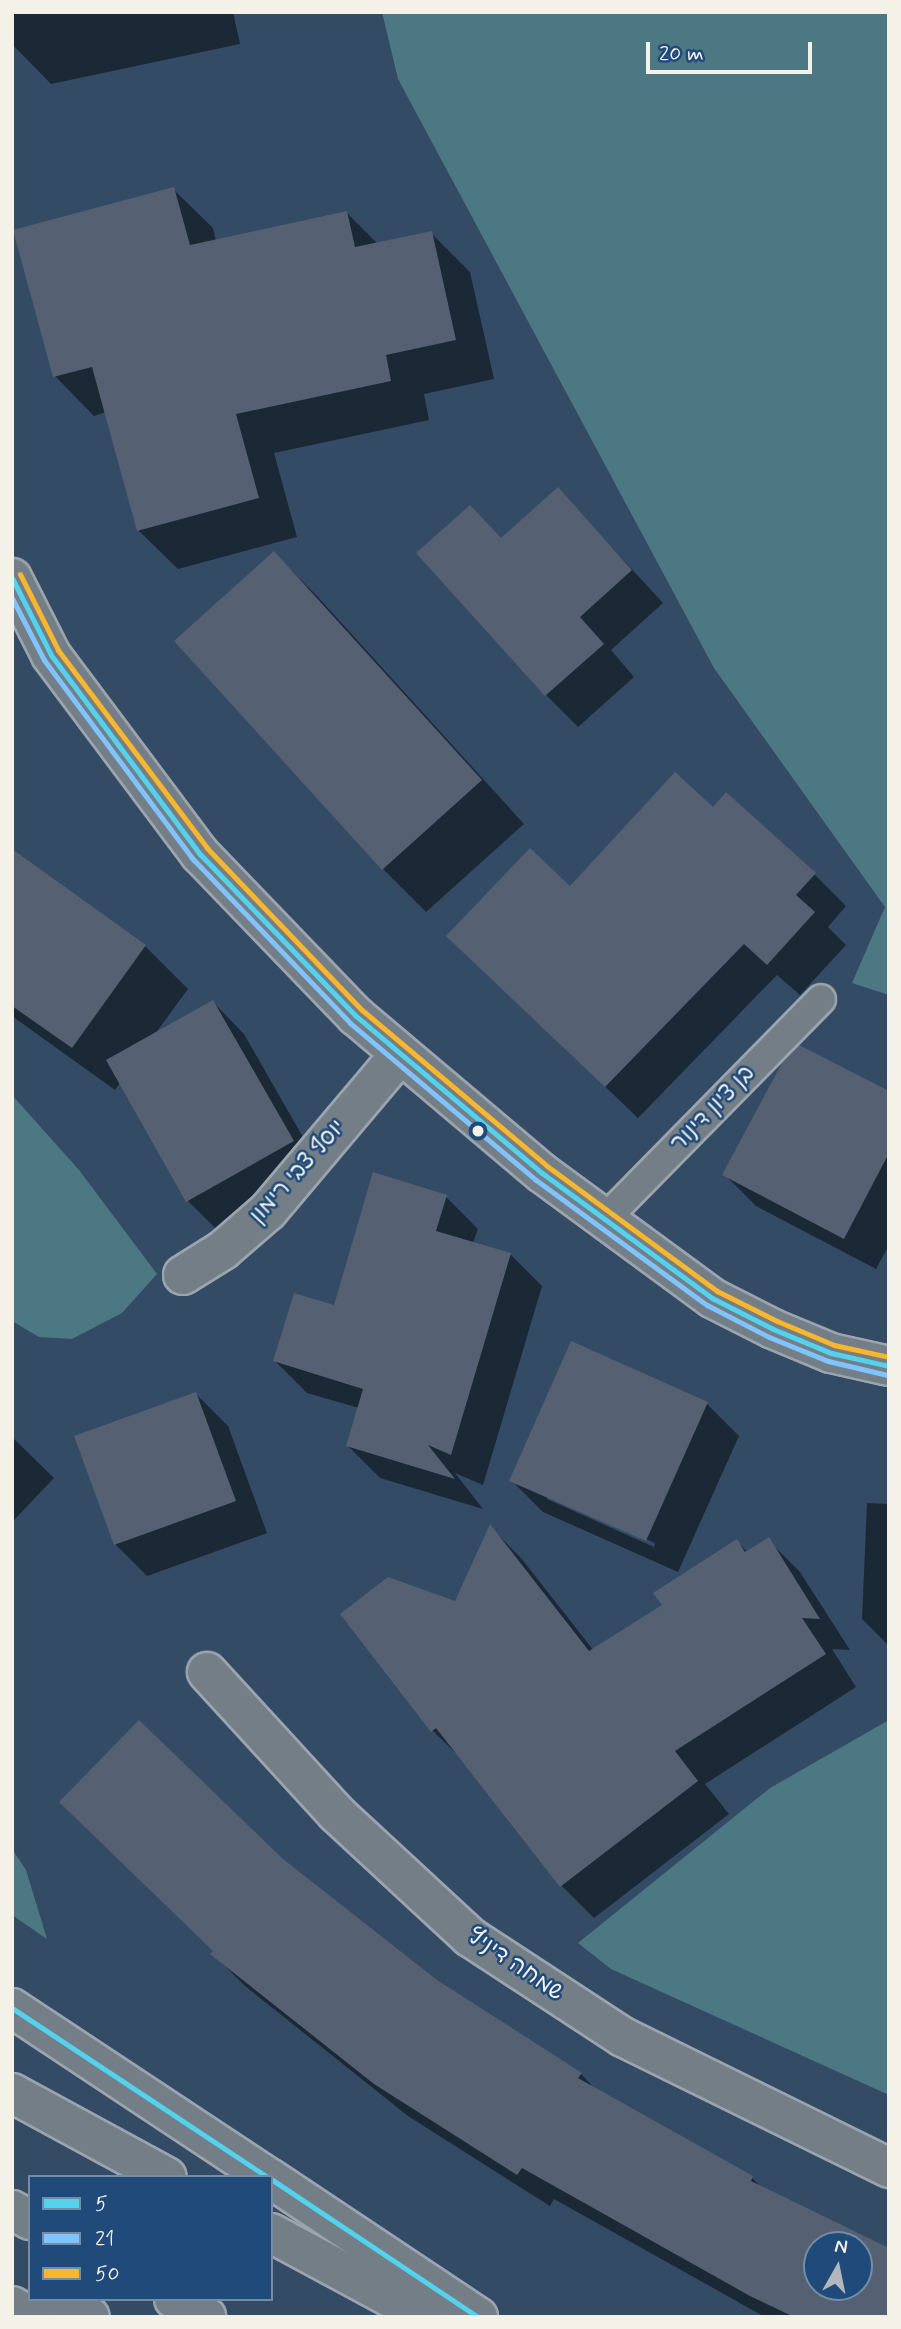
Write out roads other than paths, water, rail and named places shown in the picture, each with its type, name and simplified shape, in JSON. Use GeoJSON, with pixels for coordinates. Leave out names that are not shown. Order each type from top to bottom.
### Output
{"type":"FeatureCollection","features":[{"type":"Feature","properties":{"kind":"main road"},"geometry":{"type":"LineString","coordinates":[[12,578],[37,632],[58,665],[200,854],[331,992],[400,1054],[542,1173],[712,1298],[831,1353],[889,1366]]}},
{"type":"Feature","properties":{"kind":"main road","name":"יוסף צבי רימון"},"geometry":{"type":"LineString","coordinates":[[183,1275],[223,1250],[268,1211],[400,1054]]}},
{"type":"Feature","properties":{"kind":"main road","name":"שמחה דיניץ"},"geometry":{"type":"LineString","coordinates":[[207,1672],[336,1813],[470,1937],[622,2037],[889,2168]]}},
{"type":"Feature","properties":{"kind":"main road"},"geometry":{"type":"LineString","coordinates":[[12,2008],[264,2175]]}},
{"type":"Feature","properties":{"kind":"main road"},"geometry":{"type":"LineString","coordinates":[[12,2093],[163,2175]]}},
{"type":"Feature","properties":{"kind":"main road"},"geometry":{"type":"LineString","coordinates":[[273,2181],[478,2317]]}},
{"type":"Feature","properties":{"kind":"main road"},"geometry":{"type":"LineString","coordinates":[[12,2210],[28,2219]]}},
{"type":"Feature","properties":{"kind":"main road"},"geometry":{"type":"LineString","coordinates":[[273,2234],[427,2317]]}},
{"type":"Feature","properties":{"kind":"main road"},"geometry":{"type":"LineString","coordinates":[[12,2278],[28,2286]]}},
{"type":"Feature","properties":{"kind":"main road"},"geometry":{"type":"LineString","coordinates":[[58,2301],[90,2317]]}},
{"type":"Feature","properties":{"kind":"main road"},"geometry":{"type":"LineString","coordinates":[[177,2301],[205,2317]]}},
{"type":"Feature","properties":{"kind":"main road"},"geometry":{"type":"LineString","coordinates":[[12,2306],[31,2317]]}},
{"type":"Feature","properties":{"kind":"lane","name":"בן ציון דינור"},"geometry":{"type":"LineString","coordinates":[[605,1219],[821,999]]}}]}
